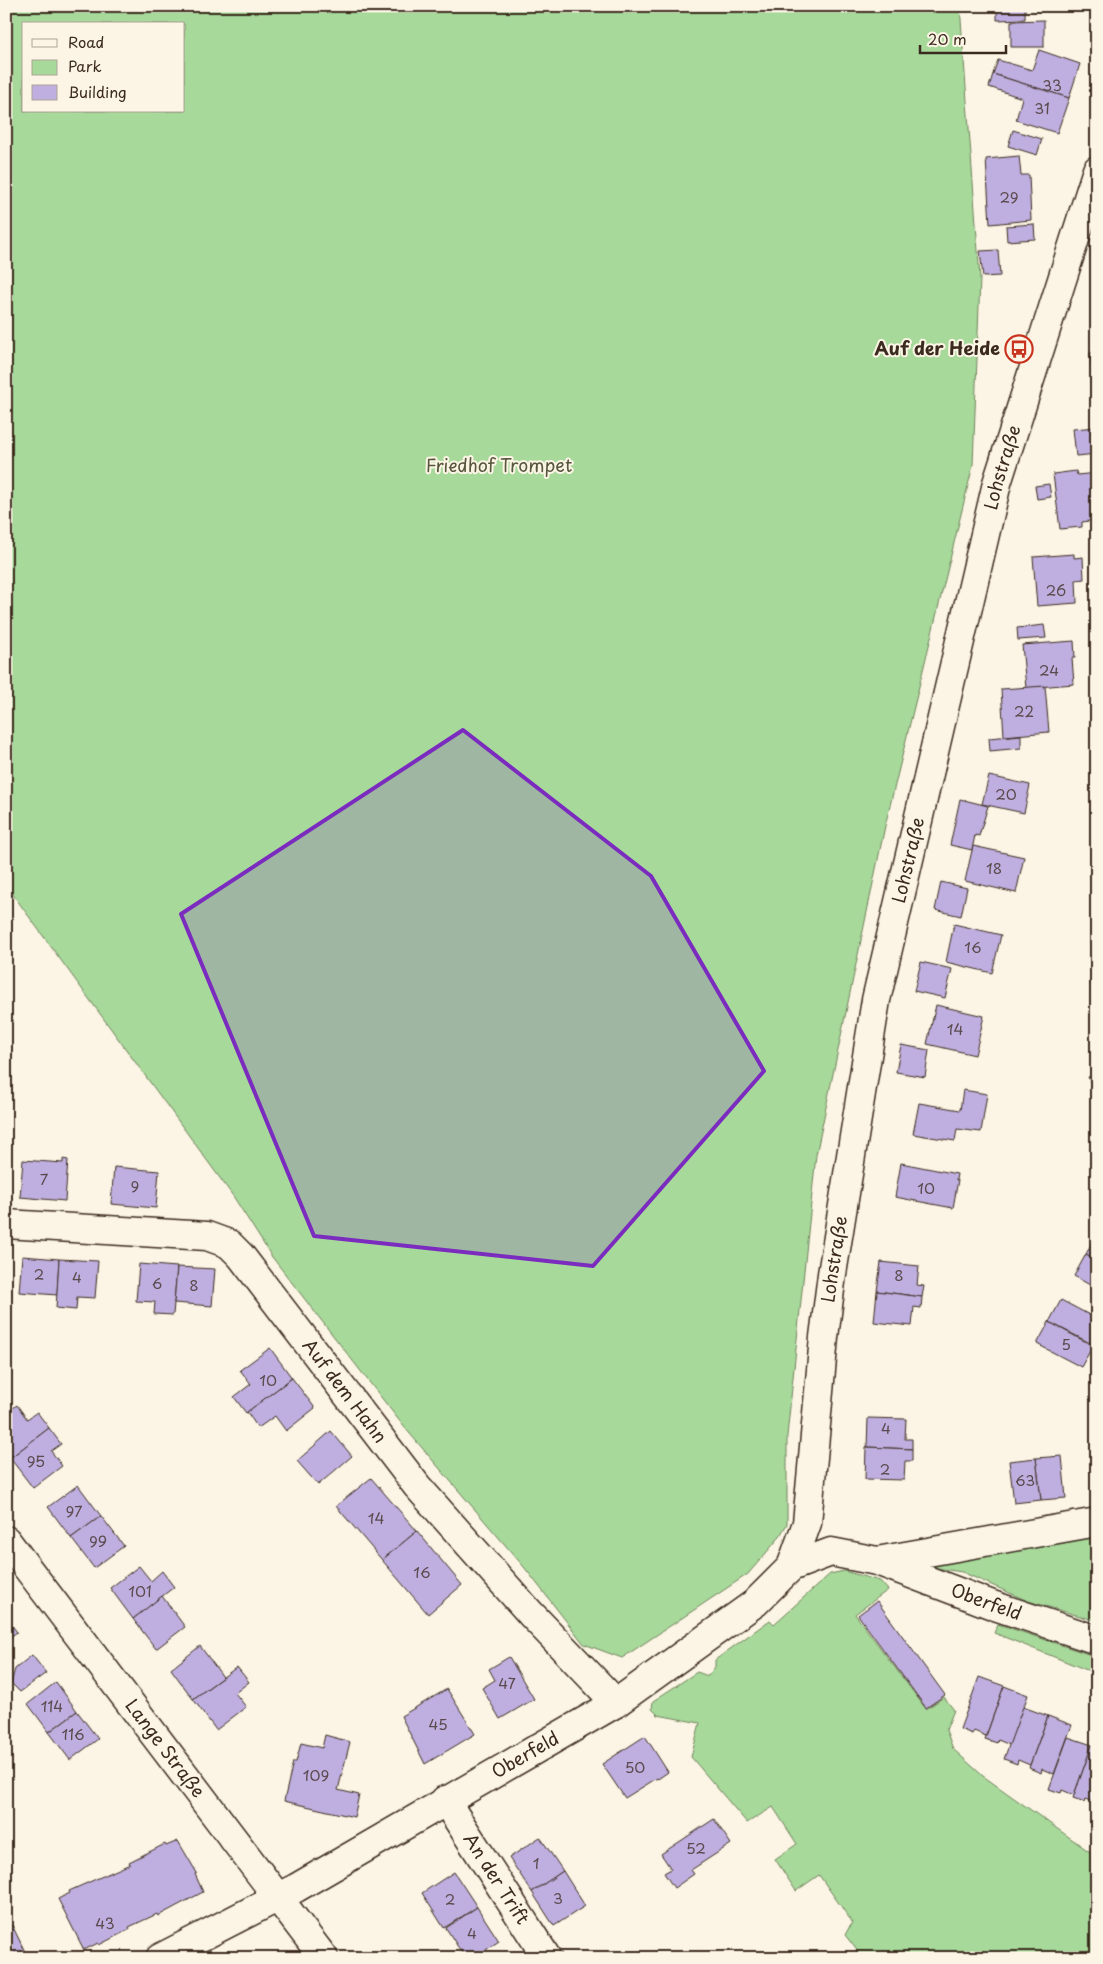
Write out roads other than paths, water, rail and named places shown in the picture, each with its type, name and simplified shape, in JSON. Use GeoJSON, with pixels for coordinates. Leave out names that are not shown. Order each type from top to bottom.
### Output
{"type":"FeatureCollection","features":[{"type":"Feature","properties":{"kind":"street","name":"Lohstraße"},"geometry":{"type":"LineString","coordinates":[[791,1567],[807,1523],[824,1337],[832,1274],[876,1000],[997,483],[1097,170]]}},
{"type":"Feature","properties":{"kind":"street","name":"Auf dem Hahn"},"geometry":{"type":"LineString","coordinates":[[6,1224],[207,1236],[229,1244],[241,1256],[417,1486],[532,1614],[616,1703]]}},
{"type":"Feature","properties":{"kind":"street","name":"Oberfeld"},"geometry":{"type":"LineString","coordinates":[[877,1561],[1097,1522]]}},
{"type":"Feature","properties":{"kind":"street","name":"Lange Straße"},"geometry":{"type":"LineString","coordinates":[[6,1540],[324,1958]]}},
{"type":"Feature","properties":{"kind":"street","name":"Oberfeld"},"geometry":{"type":"LineString","coordinates":[[160,1958],[278,1897],[616,1703],[755,1603],[791,1567],[831,1552],[877,1561],[995,1606],[1097,1640]]}},
{"type":"Feature","properties":{"kind":"street","name":"An der Trift"},"geometry":{"type":"LineString","coordinates":[[445,1800],[547,1958]]}},
{"type":"Feature","properties":{"kind":"place","name":"Auf der Heide"},"geometry":{"type":"Point","coordinates":[1019,349]}},
{"type":"Feature","properties":{"kind":"park label","name":"Friedhof Trompet"},"geometry":{"type":"Point","coordinates":[499,466]}}]}
